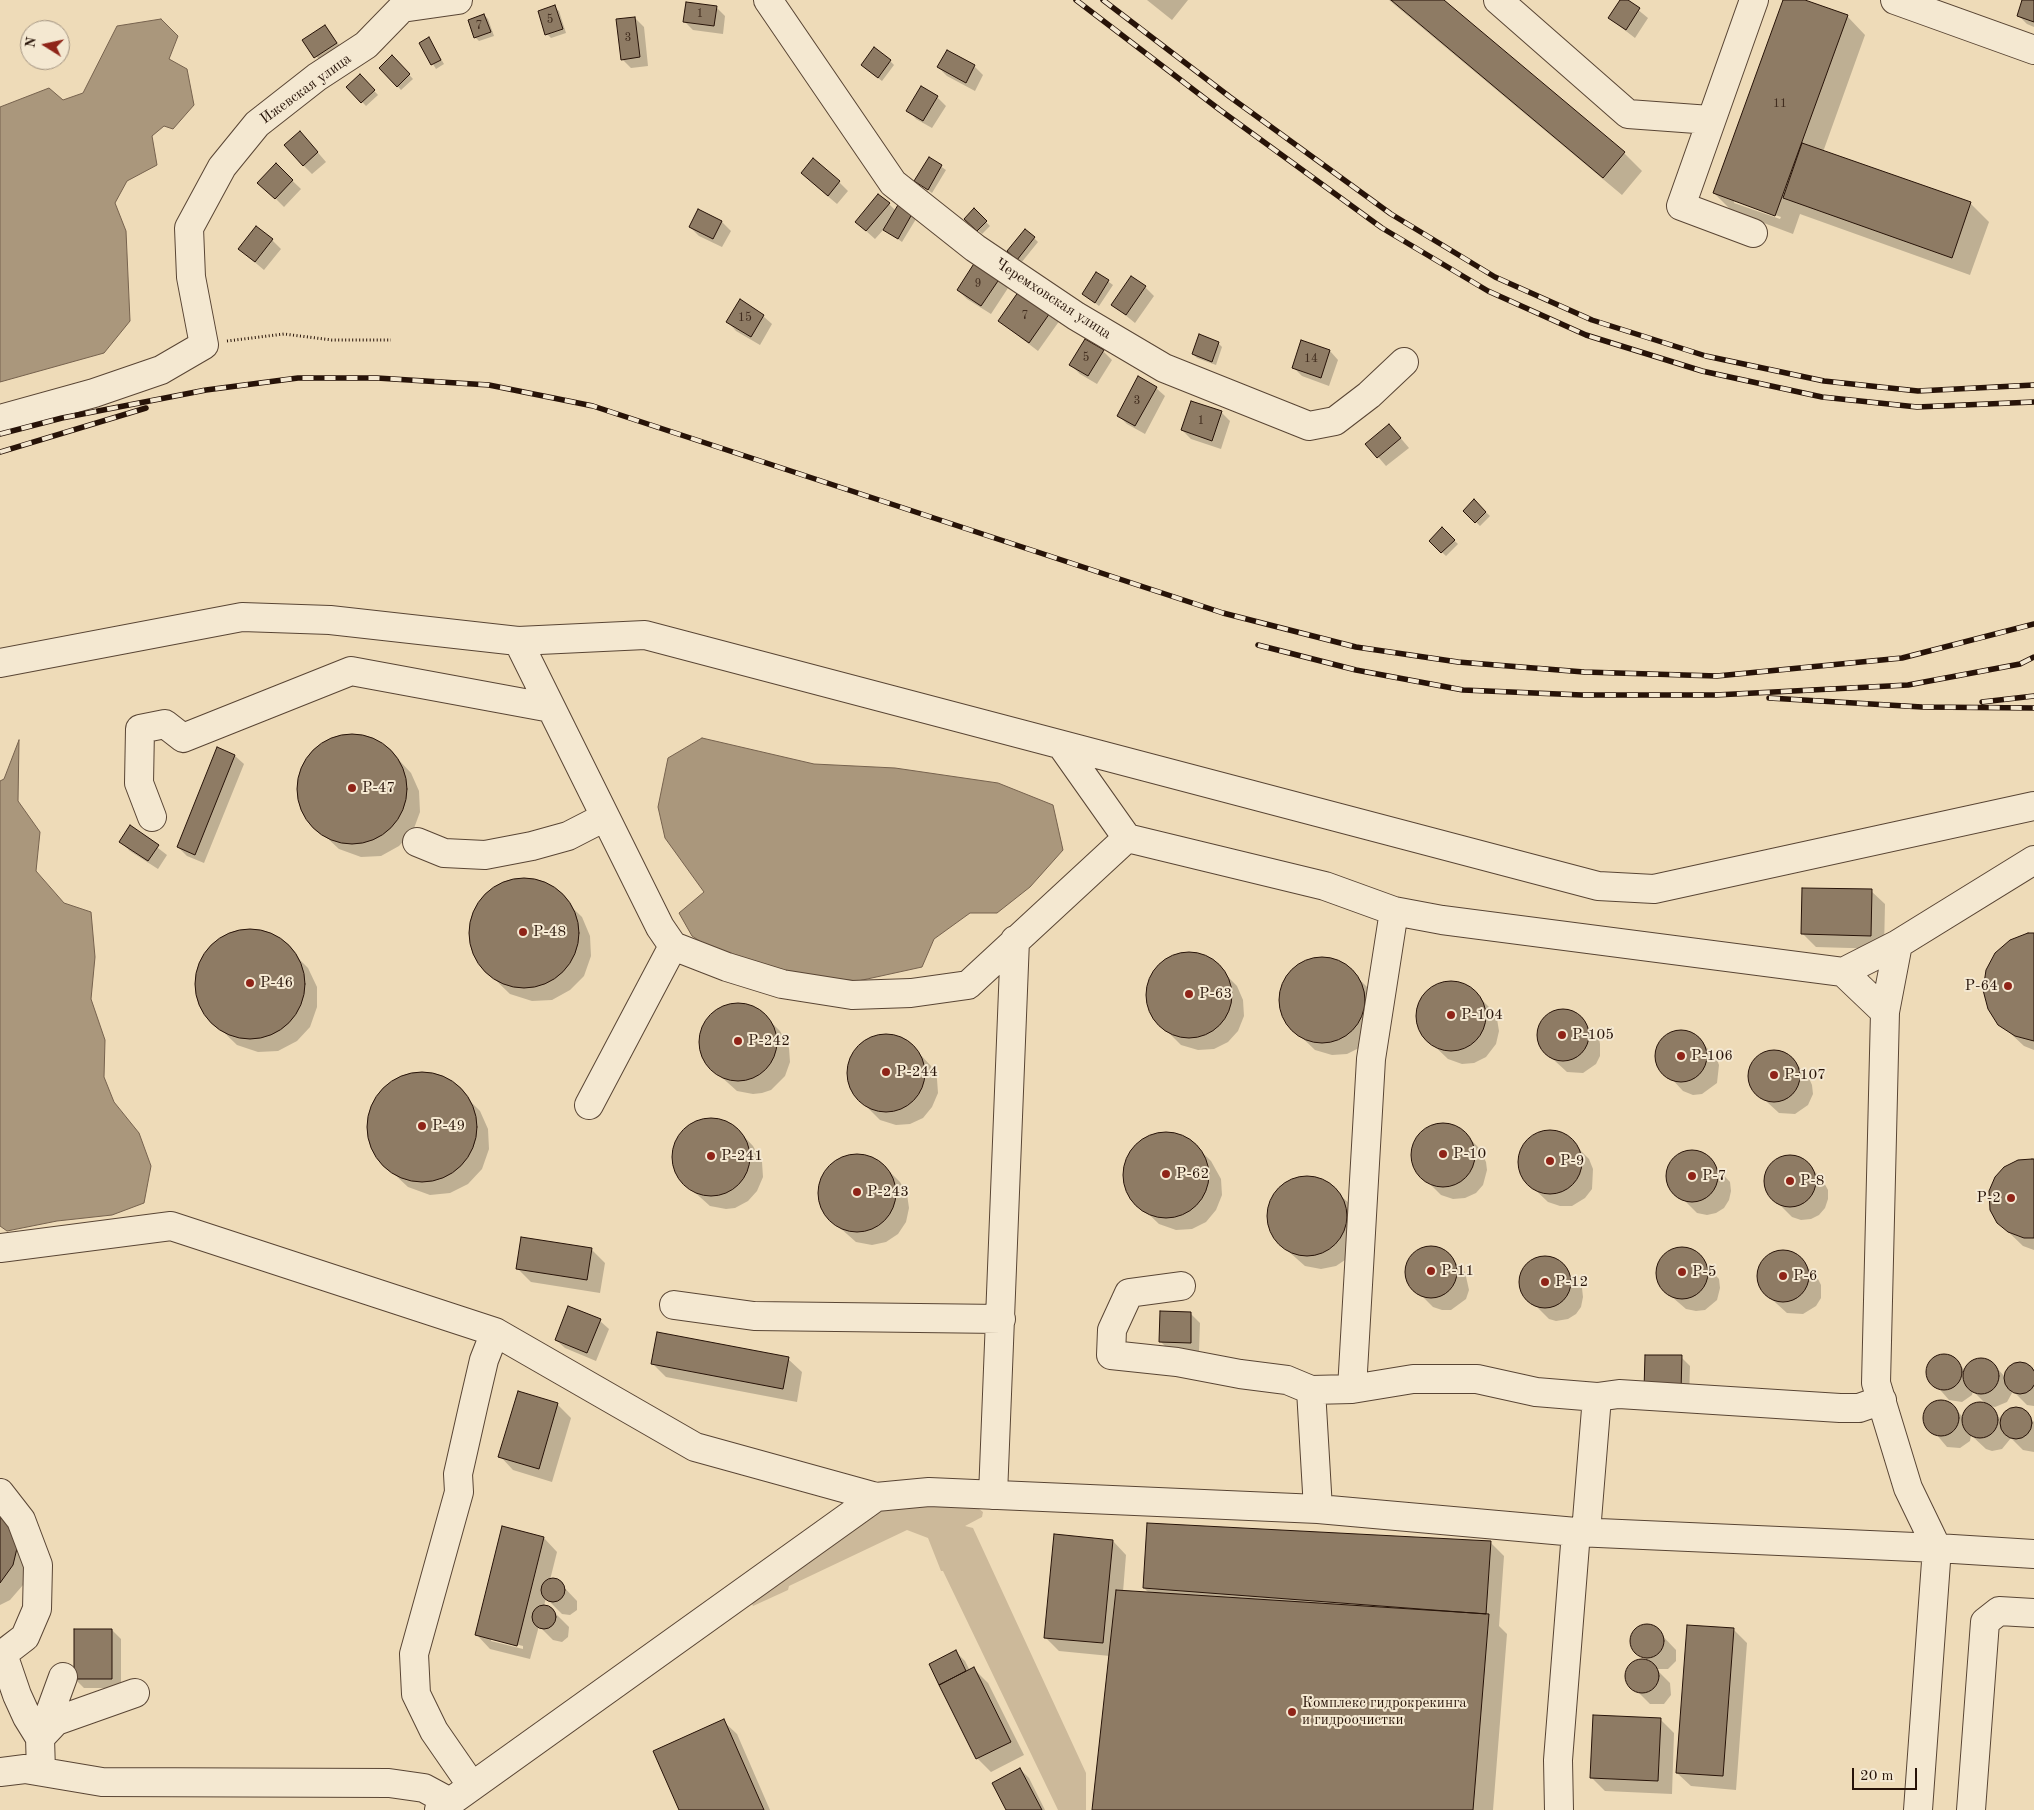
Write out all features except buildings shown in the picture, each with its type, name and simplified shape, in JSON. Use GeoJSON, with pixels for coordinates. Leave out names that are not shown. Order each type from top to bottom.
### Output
{"type":"FeatureCollection","features":[{"type":"Feature","properties":{"kind":"street","name":"Ижевская улица"},"geometry":{"type":"LineString","coordinates":[[204,344],[190,277],[189,228],[222,166],[257,124],[317,77],[366,45],[404,4],[458,0]]}},
{"type":"Feature","properties":{"kind":"street"},"geometry":{"type":"LineString","coordinates":[[1498,0],[1628,114],[1710,120]]}},
{"type":"Feature","properties":{"kind":"street"},"geometry":{"type":"LineString","coordinates":[[1754,0],[1681,206],[1754,233]]}},
{"type":"Feature","properties":{"kind":"street"},"geometry":{"type":"LineString","coordinates":[[1895,0],[2034,50]]}},
{"type":"Feature","properties":{"kind":"street","name":"Черемховская улица"},"geometry":{"type":"LineString","coordinates":[[773,6],[893,184],[975,248],[1076,316],[1164,368],[1309,426],[1335,421],[1370,395],[1404,362]]}},
{"type":"Feature","properties":{"kind":"street"},"geometry":{"type":"LineString","coordinates":[[0,419],[94,393],[161,370],[204,344]]}},
{"type":"Feature","properties":{"kind":"street"},"geometry":{"type":"LineString","coordinates":[[0,663],[242,617],[330,620],[518,641],[645,635],[1598,886],[1654,889],[2034,806]]}},
{"type":"Feature","properties":{"kind":"street"},"geometry":{"type":"LineString","coordinates":[[518,641],[660,927],[673,946],[727,967],[782,984],[852,995],[911,994],[968,985],[1127,838]]}},
{"type":"Feature","properties":{"kind":"street"},"geometry":{"type":"LineString","coordinates":[[152,817],[139,783],[140,729],[165,724],[183,738],[351,670],[551,708]]}},
{"type":"Feature","properties":{"kind":"street"},"geometry":{"type":"LineString","coordinates":[[1062,746],[1127,838],[1325,886],[1394,910],[1452,921],[1843,972],[1898,944],[2034,860]]}},
{"type":"Feature","properties":{"kind":"street"},"geometry":{"type":"LineString","coordinates":[[417,842],[444,853],[485,855],[532,846],[568,836],[605,817]]}},
{"type":"Feature","properties":{"kind":"street"},"geometry":{"type":"LineString","coordinates":[[1352,1389],[1372,1059],[1394,910]]}},
{"type":"Feature","properties":{"kind":"street"},"geometry":{"type":"LineString","coordinates":[[993,1495],[1015,940]]}},
{"type":"Feature","properties":{"kind":"street"},"geometry":{"type":"LineString","coordinates":[[1898,944],[1885,1012],[1876,1383],[1908,1488],[1937,1548],[1918,1810]]}},
{"type":"Feature","properties":{"kind":"street"},"geometry":{"type":"LineString","coordinates":[[589,1104],[673,946]]}},
{"type":"Feature","properties":{"kind":"street"},"geometry":{"type":"LineString","coordinates":[[1843,972],[1885,1012]]}},
{"type":"Feature","properties":{"kind":"street"},"geometry":{"type":"LineString","coordinates":[[0,1248],[171,1226],[494,1332],[696,1447],[876,1497],[929,1492],[1318,1509],[1581,1532],[2034,1554]]}},
{"type":"Feature","properties":{"kind":"street"},"geometry":{"type":"LineString","coordinates":[[1181,1286],[1129,1293],[1112,1330],[1111,1355],[1177,1362],[1240,1374],[1287,1380],[1310,1390],[1352,1389],[1413,1380],[1477,1379],[1536,1392],[1597,1398],[1619,1394],[1849,1408],[1858,1408],[1882,1400]]}},
{"type":"Feature","properties":{"kind":"street"},"geometry":{"type":"LineString","coordinates":[[674,1305],[754,1316],[1001,1319]]}},
{"type":"Feature","properties":{"kind":"street"},"geometry":{"type":"LineString","coordinates":[[472,1786],[434,1731],[416,1694],[414,1654],[458,1492],[458,1474],[484,1360],[494,1332]]}},
{"type":"Feature","properties":{"kind":"street"},"geometry":{"type":"LineString","coordinates":[[1310,1390],[1318,1509]]}},
{"type":"Feature","properties":{"kind":"street"},"geometry":{"type":"LineString","coordinates":[[1559,1810],[1558,1760],[1581,1532],[1597,1398]]}},
{"type":"Feature","properties":{"kind":"street"},"geometry":{"type":"LineString","coordinates":[[0,1493],[21,1520],[38,1565],[38,1609],[25,1637],[1,1655],[20,1702],[40,1738]]}},
{"type":"Feature","properties":{"kind":"street"},"geometry":{"type":"LineString","coordinates":[[0,1772],[26,1769],[102,1782],[390,1783],[424,1788],[445,1806],[876,1497]]}},
{"type":"Feature","properties":{"kind":"street"},"geometry":{"type":"LineString","coordinates":[[1971,1810],[1985,1622],[2000,1611],[2034,1613]]}},
{"type":"Feature","properties":{"kind":"street"},"geometry":{"type":"LineString","coordinates":[[41,1771],[40,1738],[63,1677]]}},
{"type":"Feature","properties":{"kind":"street"},"geometry":{"type":"LineString","coordinates":[[40,1738],[56,1721],[135,1693]]}},
{"type":"Feature","properties":{"kind":"path"},"geometry":{"type":"LineString","coordinates":[[204,344],[284,334],[332,340],[391,340]]}},
{"type":"Feature","properties":{"kind":"shaded area"},"geometry":{"type":"Polygon","coordinates":[[[161,19],[178,36],[169,59],[187,69],[194,105],[173,129],[164,126],[152,136],[157,165],[127,181],[115,203],[126,231],[130,321],[104,353],[0,382],[0,107],[49,88],[63,100],[83,93],[117,26],[161,19]]]}},
{"type":"Feature","properties":{"kind":"shaded area"},"geometry":{"type":"Polygon","coordinates":[[[702,738],[814,764],[895,768],[998,783],[1053,805],[1063,850],[1030,887],[997,913],[970,913],[934,939],[922,967],[858,981],[788,974],[724,957],[692,936],[679,913],[704,892],[665,838],[658,807],[668,758],[702,738]]]}},
{"type":"Feature","properties":{"kind":"shaded area"},"geometry":{"type":"Polygon","coordinates":[[[19,740],[18,801],[40,832],[36,871],[64,903],[91,912],[95,957],[91,999],[105,1040],[104,1077],[114,1102],[139,1133],[151,1166],[144,1203],[112,1215],[57,1221],[7,1231],[0,1226],[0,781],[4,779],[19,740]]]}},
{"type":"Feature","properties":{"kind":"shaded area"},"geometry":{"type":"Polygon","coordinates":[[[897,1502],[974,1505],[983,1512],[982,1517],[965,1526],[973,1528],[1086,1773],[1086,1810],[1058,1810],[943,1571],[941,1571],[928,1538],[907,1530],[789,1586],[788,1590],[753,1606],[751,1602],[836,1533],[897,1502]]]}},
{"type":"Feature","properties":{"kind":"railway"},"geometry":{"type":"LineString","coordinates":[[1076,0],[1220,110],[1382,228],[1488,291],[1586,335],[1702,371],[1822,397],[1917,407],[2034,402]]}},
{"type":"Feature","properties":{"kind":"railway"},"geometry":{"type":"LineString","coordinates":[[1103,0],[1230,97],[1391,214],[1495,277],[1592,320],[1706,356],[1824,381],[1918,391],[2034,385]]}},
{"type":"Feature","properties":{"kind":"railway"},"geometry":{"type":"LineString","coordinates":[[0,434],[62,418],[206,390],[298,378],[377,378],[489,385],[593,406],[1223,613],[1356,647],[1458,662],[1584,672],[1717,676],[1902,658],[2034,624]]}},
{"type":"Feature","properties":{"kind":"railway"},"geometry":{"type":"LineString","coordinates":[[0,452],[146,408]]}},
{"type":"Feature","properties":{"kind":"railway"},"geometry":{"type":"LineString","coordinates":[[1258,645],[1356,670],[1463,690],[1582,695],[1716,695],[1908,685],[2020,664],[2034,657]]}},
{"type":"Feature","properties":{"kind":"railway"},"geometry":{"type":"LineString","coordinates":[[1982,702],[2034,696]]}},
{"type":"Feature","properties":{"kind":"railway"},"geometry":{"type":"LineString","coordinates":[[1769,698],[1922,707],[2034,708]]}},
{"type":"Feature","properties":{"kind":"place","name":"Р-47"},"geometry":{"type":"Point","coordinates":[352,788]}},
{"type":"Feature","properties":{"kind":"place","name":"Р-48"},"geometry":{"type":"Point","coordinates":[523,932]}},
{"type":"Feature","properties":{"kind":"place","name":"Р-46"},"geometry":{"type":"Point","coordinates":[250,983]}},
{"type":"Feature","properties":{"kind":"place","name":"Р-64"},"geometry":{"type":"Point","coordinates":[2008,986]}},
{"type":"Feature","properties":{"kind":"place","name":"Р-63"},"geometry":{"type":"Point","coordinates":[1189,994]}},
{"type":"Feature","properties":{"kind":"place","name":"Р-104"},"geometry":{"type":"Point","coordinates":[1451,1015]}},
{"type":"Feature","properties":{"kind":"place","name":"Р-105"},"geometry":{"type":"Point","coordinates":[1562,1035]}},
{"type":"Feature","properties":{"kind":"place","name":"Р-242"},"geometry":{"type":"Point","coordinates":[738,1041]}},
{"type":"Feature","properties":{"kind":"place","name":"Р-106"},"geometry":{"type":"Point","coordinates":[1681,1056]}},
{"type":"Feature","properties":{"kind":"place","name":"Р-244"},"geometry":{"type":"Point","coordinates":[886,1072]}},
{"type":"Feature","properties":{"kind":"place","name":"Р-107"},"geometry":{"type":"Point","coordinates":[1774,1075]}},
{"type":"Feature","properties":{"kind":"place","name":"Р-49"},"geometry":{"type":"Point","coordinates":[422,1126]}},
{"type":"Feature","properties":{"kind":"place","name":"Р-10"},"geometry":{"type":"Point","coordinates":[1443,1154]}},
{"type":"Feature","properties":{"kind":"place","name":"Р-241"},"geometry":{"type":"Point","coordinates":[711,1156]}},
{"type":"Feature","properties":{"kind":"place","name":"Р-9"},"geometry":{"type":"Point","coordinates":[1550,1161]}},
{"type":"Feature","properties":{"kind":"place","name":"Р-62"},"geometry":{"type":"Point","coordinates":[1166,1174]}},
{"type":"Feature","properties":{"kind":"place","name":"Р-7"},"geometry":{"type":"Point","coordinates":[1692,1176]}},
{"type":"Feature","properties":{"kind":"place","name":"Р-8"},"geometry":{"type":"Point","coordinates":[1790,1181]}},
{"type":"Feature","properties":{"kind":"place","name":"Р-243"},"geometry":{"type":"Point","coordinates":[857,1192]}},
{"type":"Feature","properties":{"kind":"place","name":"Р-2"},"geometry":{"type":"Point","coordinates":[2011,1198]}},
{"type":"Feature","properties":{"kind":"place","name":"Р-11"},"geometry":{"type":"Point","coordinates":[1431,1271]}},
{"type":"Feature","properties":{"kind":"place","name":"Р-5"},"geometry":{"type":"Point","coordinates":[1682,1272]}},
{"type":"Feature","properties":{"kind":"place","name":"Р-6"},"geometry":{"type":"Point","coordinates":[1783,1276]}},
{"type":"Feature","properties":{"kind":"place","name":"Р-12"},"geometry":{"type":"Point","coordinates":[1545,1282]}},
{"type":"Feature","properties":{"kind":"place","name":"Комплекс гидрокрекинга и гидроочистки"},"geometry":{"type":"Point","coordinates":[1292,1712]}}]}
